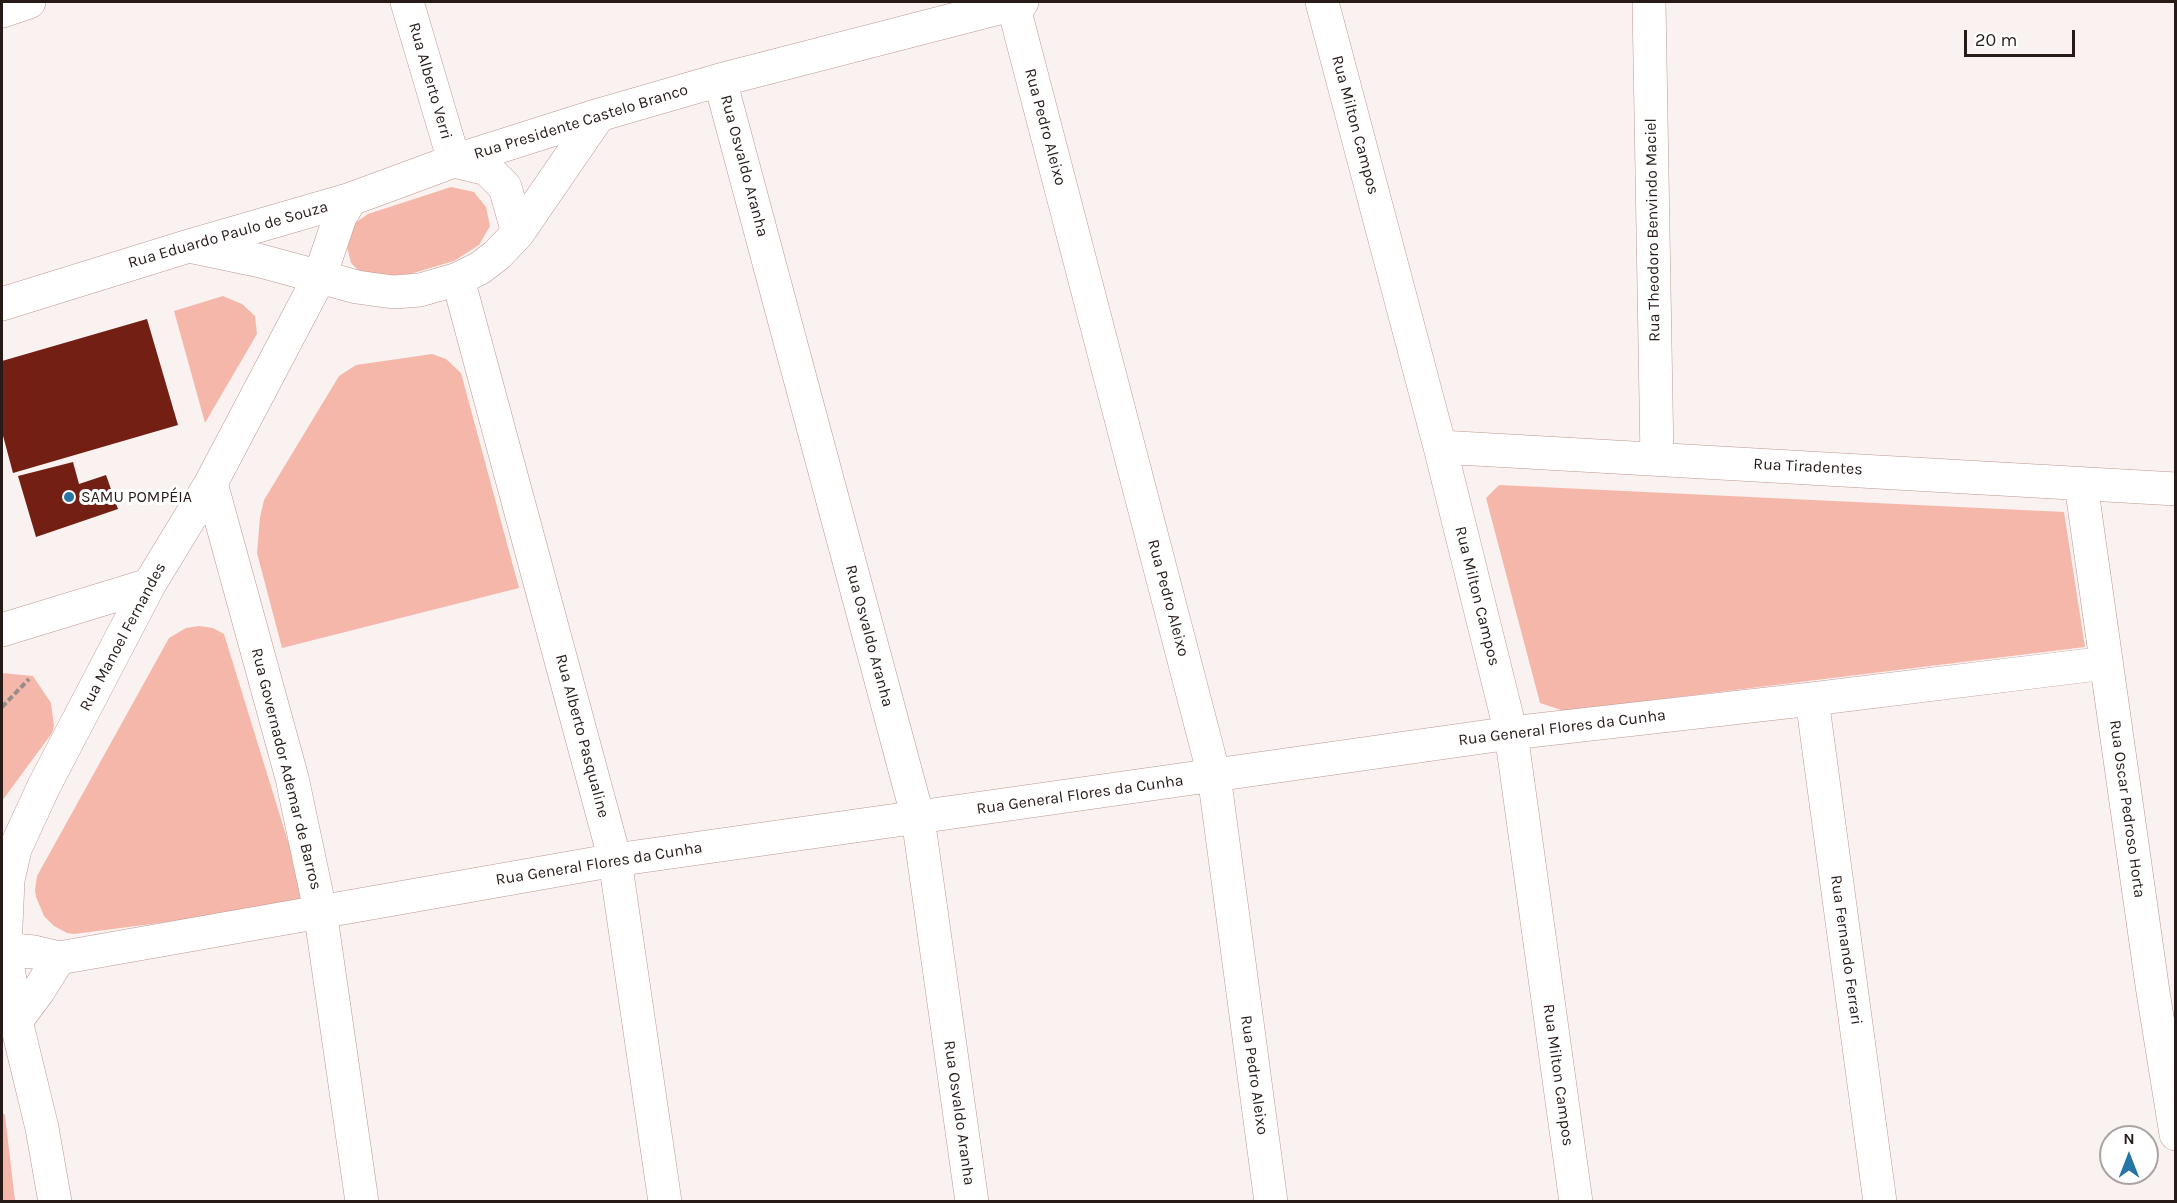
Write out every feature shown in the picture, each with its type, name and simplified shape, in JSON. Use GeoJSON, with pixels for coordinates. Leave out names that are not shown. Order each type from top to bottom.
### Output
{"type":"FeatureCollection","features":[{"type":"Feature","properties":{"kind":"street","name":"Rua Alberto Verri"},"geometry":{"type":"LineString","coordinates":[[407,2],[454,161]]}},
{"type":"Feature","properties":{"kind":"street","name":"Rua Milton Campos"},"geometry":{"type":"LineString","coordinates":[[1323,2],[1440,447],[1511,733],[1576,1202]]}},
{"type":"Feature","properties":{"kind":"street","name":"Rua Theodoro Benvindo Maciel"},"geometry":{"type":"LineString","coordinates":[[1650,2],[1657,458]]}},
{"type":"Feature","properties":{"kind":"street","name":"Rua Presidente Castelo Branco"},"geometry":{"type":"LineString","coordinates":[[454,161],[720,80],[1017,3]]}},
{"type":"Feature","properties":{"kind":"street","name":"Rua Pedro Aleixo"},"geometry":{"type":"LineString","coordinates":[[1017,3],[1214,776],[1271,1202]]}},
{"type":"Feature","properties":{"kind":"street","name":"Rua Osvaldo Aranha"},"geometry":{"type":"LineString","coordinates":[[720,80],[918,818],[972,1202]]}},
{"type":"Feature","properties":{"kind":"street"},"geometry":{"type":"LineString","coordinates":[[189,246],[320,276],[357,287],[394,292],[420,290],[458,279],[480,268],[518,233],[599,115]]}},
{"type":"Feature","properties":{"kind":"street","name":"Rua Eduardo Paulo de Souza"},"geometry":{"type":"LineString","coordinates":[[2,304],[351,199],[454,161]]}},
{"type":"Feature","properties":{"kind":"street"},"geometry":{"type":"LineString","coordinates":[[454,161],[487,169],[505,188],[518,233]]}},
{"type":"Feature","properties":{"kind":"street","name":"Rua Manoel Fernandes"},"geometry":{"type":"LineString","coordinates":[[55,1202],[42,1128],[9,1023],[3,948],[8,880],[15,849],[44,786],[149,585],[211,483],[320,276],[336,227],[351,199]]}},
{"type":"Feature","properties":{"kind":"street","name":"Rua Alberto Pasqualine"},"geometry":{"type":"LineString","coordinates":[[458,279],[615,860],[665,1202]]}},
{"type":"Feature","properties":{"kind":"street","name":"Rua Tiradentes"},"geometry":{"type":"LineString","coordinates":[[1440,447],[2175,489]]}},
{"type":"Feature","properties":{"kind":"street","name":"Rua Governador Ademar de Barros"},"geometry":{"type":"LineString","coordinates":[[211,483],[292,778],[320,910],[362,1202]]}},
{"type":"Feature","properties":{"kind":"street","name":"Rua Oscar Pedroso Horta"},"geometry":{"type":"LineString","coordinates":[[2081,484],[2106,663],[2164,993],[2175,1134]]}},
{"type":"Feature","properties":{"kind":"street"},"geometry":{"type":"LineString","coordinates":[[2,630],[149,585]]}},
{"type":"Feature","properties":{"kind":"street","name":"Rua General Flores da Cunha"},"geometry":{"type":"LineString","coordinates":[[3,948],[59,958],[320,910],[615,860],[1511,733],[2106,663]]}},
{"type":"Feature","properties":{"kind":"street","name":"Rua Fernando Ferrari"},"geometry":{"type":"LineString","coordinates":[[1812,699],[1880,1202]]}},
{"type":"Feature","properties":{"kind":"street"},"geometry":{"type":"LineString","coordinates":[[9,1023],[39,990],[59,958]]}},
{"type":"Feature","properties":{"kind":"path"},"geometry":{"type":"LineString","coordinates":[[2,707],[29,679]]}},
{"type":"Feature","properties":{"kind":"shaded area"},"geometry":{"type":"Polygon","coordinates":[[[451,187],[474,192],[486,207],[490,226],[479,245],[454,261],[410,274],[384,276],[360,272],[351,263],[346,243],[355,223],[368,214],[451,187]]]}},
{"type":"Feature","properties":{"kind":"shaded area"},"geometry":{"type":"Polygon","coordinates":[[[223,296],[242,304],[255,316],[257,334],[205,423],[174,311],[223,296]]]}},
{"type":"Feature","properties":{"kind":"shaded area"},"geometry":{"type":"Polygon","coordinates":[[[432,354],[446,359],[461,373],[519,588],[282,648],[257,553],[264,500],[339,376],[356,365],[432,354]]]}},
{"type":"Feature","properties":{"kind":"shaded area"},"geometry":{"type":"Polygon","coordinates":[[[1499,485],[2064,512],[2085,647],[1564,711],[1540,703],[1486,498],[1499,485]]]}},
{"type":"Feature","properties":{"kind":"shaded area"},"geometry":{"type":"Polygon","coordinates":[[[199,626],[213,628],[224,634],[302,887],[299,905],[74,934],[67,933],[54,926],[44,916],[36,897],[37,876],[169,638],[186,628],[199,626]]]}},
{"type":"Feature","properties":{"kind":"shaded area"},"geometry":{"type":"Polygon","coordinates":[[[2,673],[33,676],[51,703],[54,726],[52,733],[2,801],[2,673]]]}},
{"type":"Feature","properties":{"kind":"shaded area"},"geometry":{"type":"Polygon","coordinates":[[[2,1112],[5,1115],[15,1201],[2,1201],[2,1112]]]}},
{"type":"Feature","properties":{"kind":"building"},"geometry":{"type":"Polygon","coordinates":[[[147,319],[178,425],[13,473],[2,432],[2,361],[147,319]]]}},
{"type":"Feature","properties":{"kind":"building","name":"SAMU POMPÉIA"},"geometry":{"type":"Polygon","coordinates":[[[73,462],[79,484],[106,475],[118,509],[36,537],[18,476],[73,462]]]}},
{"type":"Feature","properties":{"kind":"place","name":"SAMU POMPÉIA"},"geometry":{"type":"Point","coordinates":[69,497]}}]}
